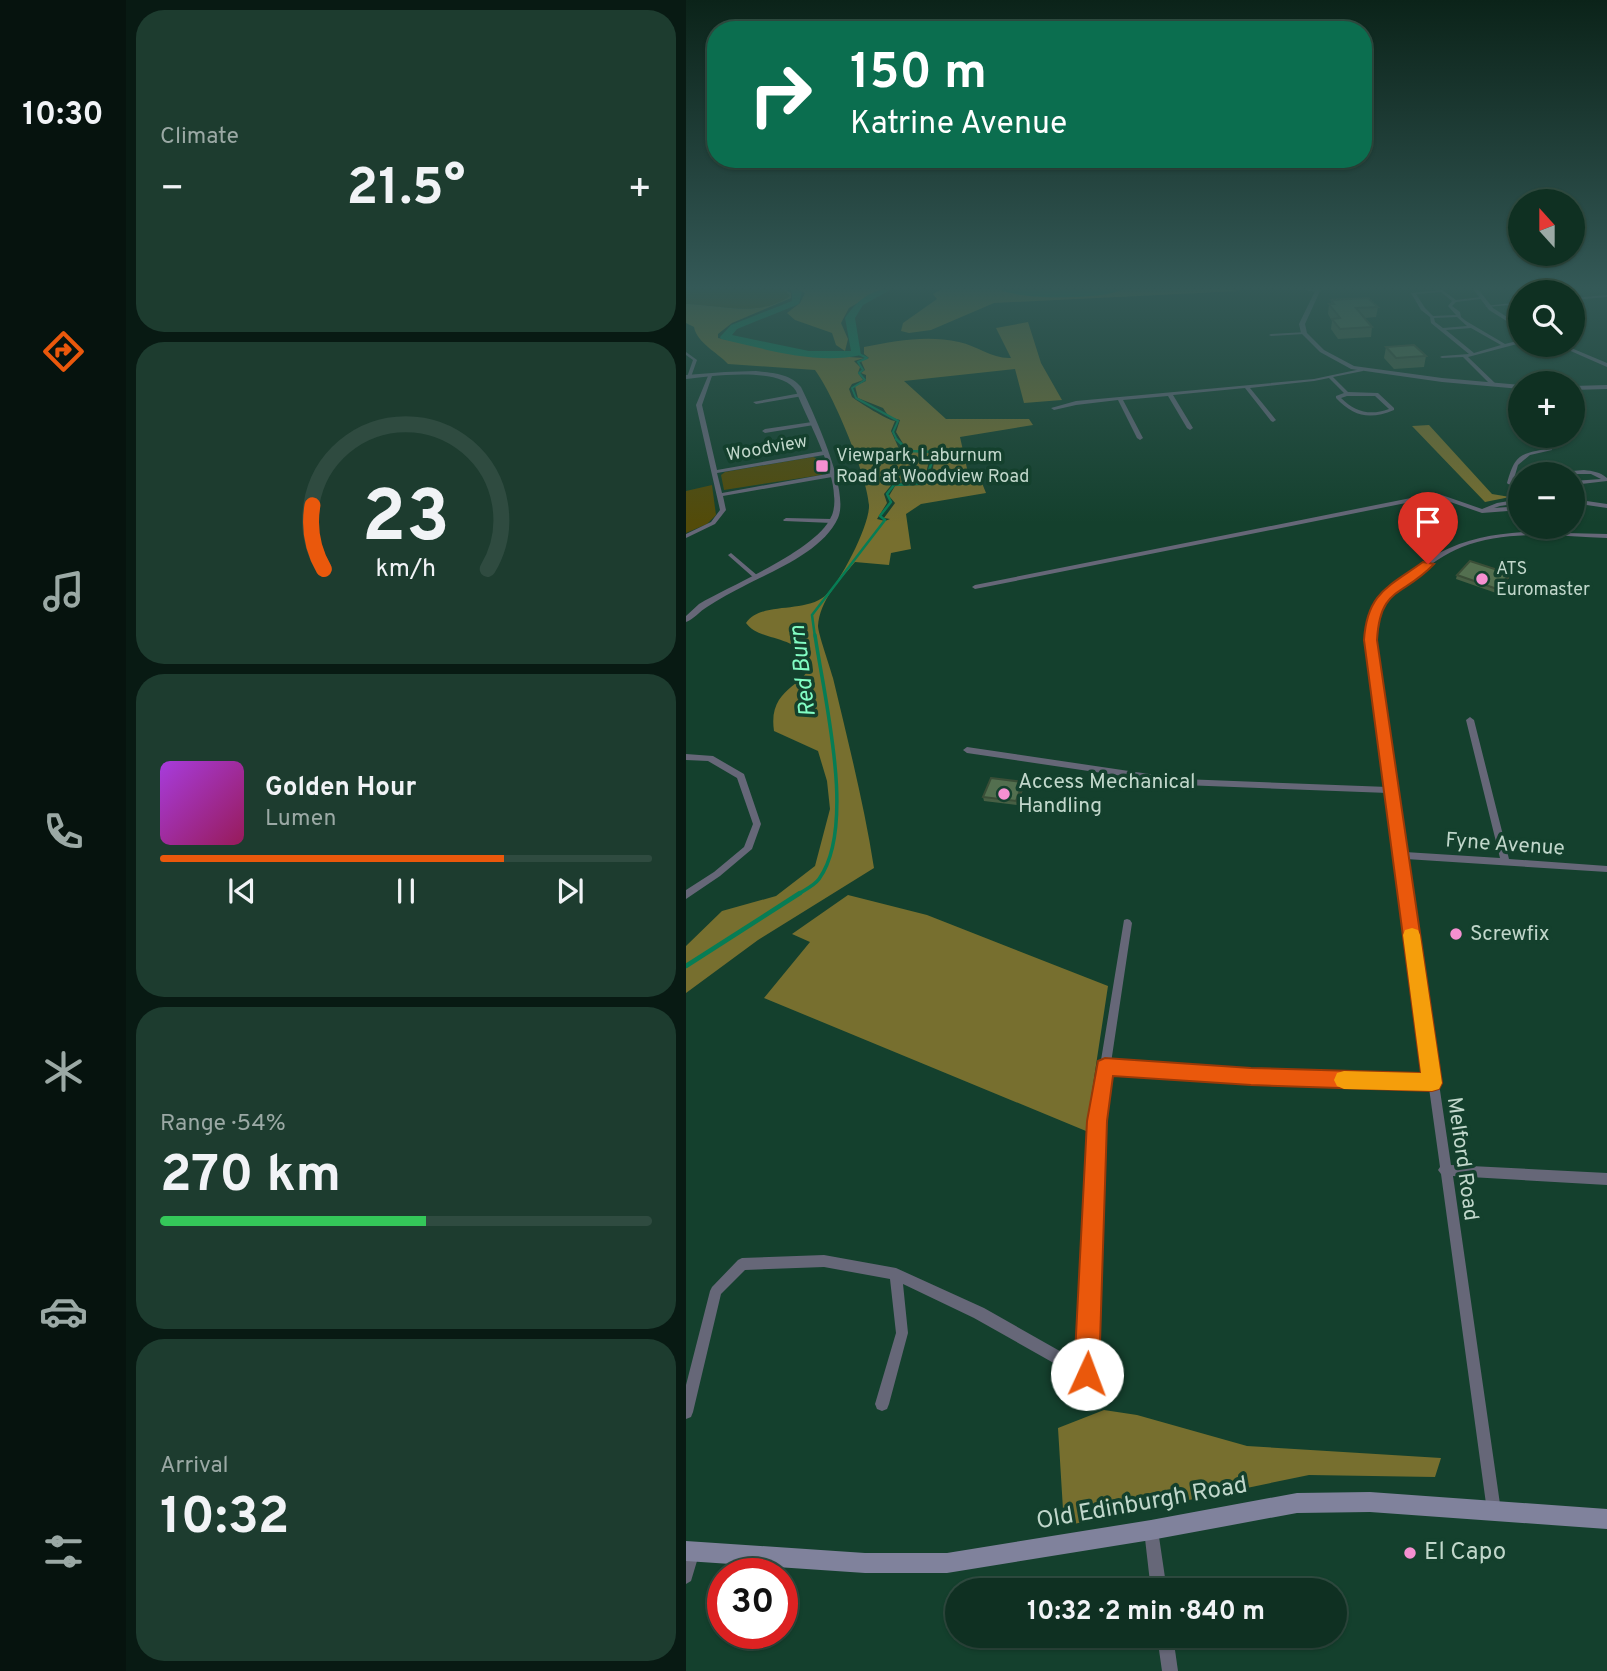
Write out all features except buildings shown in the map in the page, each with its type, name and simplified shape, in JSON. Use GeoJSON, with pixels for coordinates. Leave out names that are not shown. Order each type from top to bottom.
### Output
{"type":"FeatureCollection","features":[{"type":"Feature","properties":{"kind":"main road","name":"Old Edinburgh Road"},"geometry":{"type":"LineString","coordinates":[[689,1551],[865,1563],[947,1563],[1297,1503],[1370,1502],[1607,1518]]}},
{"type":"Feature","properties":{"kind":"street"},"geometry":{"type":"LineString","coordinates":[[1054,408],[1076,402],[1331,378],[1353,367],[1508,386]]}},
{"type":"Feature","properties":{"kind":"street"},"geometry":{"type":"LineString","coordinates":[[1476,367],[1494,385]]}},
{"type":"Feature","properties":{"kind":"street"},"geometry":{"type":"LineString","coordinates":[[686,536],[708,527],[719,519],[723,510],[698,405],[710,376]]}},
{"type":"Feature","properties":{"kind":"street"},"geometry":{"type":"LineString","coordinates":[[686,620],[706,601],[780,566],[812,545],[832,521],[839,500],[801,395],[790,380],[778,376],[687,377]]}},
{"type":"Feature","properties":{"kind":"street"},"geometry":{"type":"LineString","coordinates":[[1331,378],[1347,394],[1376,394],[1392,409],[1358,414],[1347,408],[1338,397],[1347,394]]}},
{"type":"Feature","properties":{"kind":"street"},"geometry":{"type":"LineString","coordinates":[[1247,387],[1273,420]]}},
{"type":"Feature","properties":{"kind":"street"},"geometry":{"type":"LineString","coordinates":[[1585,388],[1607,387]]}},
{"type":"Feature","properties":{"kind":"street"},"geometry":{"type":"LineString","coordinates":[[1170,394],[1190,428]]}},
{"type":"Feature","properties":{"kind":"street"},"geometry":{"type":"LineString","coordinates":[[756,402],[801,395]]}},
{"type":"Feature","properties":{"kind":"street"},"geometry":{"type":"LineString","coordinates":[[1120,399],[1140,438]]}},
{"type":"Feature","properties":{"kind":"street"},"geometry":{"type":"LineString","coordinates":[[765,431],[812,424]]}},
{"type":"Feature","properties":{"kind":"street"},"geometry":{"type":"LineString","coordinates":[[1518,462],[1528,454],[1549,448]]}},
{"type":"Feature","properties":{"kind":"street","name":"Woodview"},"geometry":{"type":"LineString","coordinates":[[715,472],[824,453]]}},
{"type":"Feature","properties":{"kind":"street"},"geometry":{"type":"LineString","coordinates":[[1585,472],[1601,474],[1606,480],[1585,482]]}},
{"type":"Feature","properties":{"kind":"street","name":"Woodview"},"geometry":{"type":"LineString","coordinates":[[720,495],[832,475]]}},
{"type":"Feature","properties":{"kind":"street"},"geometry":{"type":"LineString","coordinates":[[975,587],[1436,495],[1482,511],[1508,509]]}},
{"type":"Feature","properties":{"kind":"street"},"geometry":{"type":"LineString","coordinates":[[1585,502],[1607,506]]}},
{"type":"Feature","properties":{"kind":"street"},"geometry":{"type":"LineString","coordinates":[[1482,511],[1508,503]]}},
{"type":"Feature","properties":{"kind":"street"},"geometry":{"type":"LineString","coordinates":[[786,520],[832,521]]}},
{"type":"Feature","properties":{"kind":"street","name":"Melford Road"},"geometry":{"type":"LineString","coordinates":[[1494,1511],[1371,640],[1372,616],[1383,597],[1442,554],[1482,538],[1607,536]]}},
{"type":"Feature","properties":{"kind":"street"},"geometry":{"type":"LineString","coordinates":[[731,555],[756,577]]}},
{"type":"Feature","properties":{"kind":"street"},"geometry":{"type":"LineString","coordinates":[[1470,720],[1505,862]]}},
{"type":"Feature","properties":{"kind":"street"},"geometry":{"type":"LineString","coordinates":[[967,750],[1183,782],[1392,790]]}},
{"type":"Feature","properties":{"kind":"street"},"geometry":{"type":"LineString","coordinates":[[686,757],[710,758],[741,776],[757,824],[748,849],[686,895]]}},
{"type":"Feature","properties":{"kind":"street","name":"Fyne Avenue"},"geometry":{"type":"LineString","coordinates":[[1401,855],[1607,869]]}},
{"type":"Feature","properties":{"kind":"street"},"geometry":{"type":"LineString","coordinates":[[686,1412],[716,1291],[742,1264],[824,1261],[896,1274],[979,1313],[1087,1374],[1097,1121],[1127,923]]}},
{"type":"Feature","properties":{"kind":"street"},"geometry":{"type":"LineString","coordinates":[[1105,1067],[1432,1083]]}},
{"type":"Feature","properties":{"kind":"street"},"geometry":{"type":"LineString","coordinates":[[1444,1170],[1607,1179]]}},
{"type":"Feature","properties":{"kind":"street"},"geometry":{"type":"LineString","coordinates":[[882,1405],[902,1333],[896,1274]]}},
{"type":"Feature","properties":{"kind":"street"},"geometry":{"type":"LineString","coordinates":[[1151,1530],[1157,1578]]}},
{"type":"Feature","properties":{"kind":"street"},"geometry":{"type":"LineString","coordinates":[[686,1576],[689,1551]]}},
{"type":"Feature","properties":{"kind":"street"},"geometry":{"type":"LineString","coordinates":[[1167,1648],[1170,1671]]}},
{"type":"Feature","properties":{"kind":"shaded area"},"geometry":{"type":"Polygon","coordinates":[[[771,367],[860,367],[858,373],[863,380],[852,384],[849,389],[852,397],[895,421],[891,431],[900,451],[931,453],[924,481],[893,483],[884,494],[887,503],[877,519],[885,521],[890,519],[884,518],[895,503],[889,496],[895,486],[925,485],[932,473],[936,452],[907,450],[896,432],[900,420],[889,417],[883,408],[858,398],[855,386],[866,381],[866,375],[861,373],[865,370],[864,367],[1043,367],[1062,400],[1024,403],[1015,369],[904,381],[946,419],[1029,419],[1033,425],[960,437],[970,482],[982,483],[986,493],[921,504],[906,514],[911,549],[891,553],[889,565],[855,562],[831,591],[822,608],[818,626],[850,749],[874,868],[758,940],[686,993],[686,946],[722,911],[776,896],[815,866],[830,809],[827,781],[818,751],[774,731],[777,704],[804,675],[809,668],[810,659],[794,645],[759,633],[746,623],[762,612],[805,605],[825,596],[839,579],[868,514],[867,492],[856,455],[815,370],[771,367]]]}},
{"type":"Feature","properties":{"kind":"shaded area"},"geometry":{"type":"Polygon","coordinates":[[[1429,425],[1492,494],[1508,497],[1485,502],[1412,426],[1429,425]]]}},
{"type":"Feature","properties":{"kind":"shaded area"},"geometry":{"type":"Polygon","coordinates":[[[813,457],[820,460],[824,473],[821,475],[724,490],[721,475],[725,472],[813,457]]]}},
{"type":"Feature","properties":{"kind":"shaded area"},"geometry":{"type":"Polygon","coordinates":[[[712,485],[716,515],[707,524],[686,533],[686,491],[712,485]]]}},
{"type":"Feature","properties":{"kind":"shaded area"},"geometry":{"type":"Polygon","coordinates":[[[848,895],[927,915],[1108,986],[1086,1131],[764,998],[810,942],[792,934],[848,895]]]}},
{"type":"Feature","properties":{"kind":"shaded area"},"geometry":{"type":"Polygon","coordinates":[[[1104,1410],[1137,1415],[1247,1446],[1441,1458],[1435,1477],[1309,1475],[1064,1526],[1058,1428],[1104,1410]]]}},
{"type":"Feature","properties":{"kind":"waterway","name":"Red Burn"},"geometry":{"type":"LineString","coordinates":[[861,367],[863,370],[859,373],[865,380],[852,388],[856,398],[898,421],[893,432],[897,440]]}},
{"type":"Feature","properties":{"kind":"waterway","name":"Red Burn"},"geometry":{"type":"LineString","coordinates":[[815,637],[812,615],[885,520],[880,516],[891,502],[887,494],[894,485],[925,483],[935,452],[909,451],[897,440]]}},
{"type":"Feature","properties":{"kind":"waterway","name":"Red Burn"},"geometry":{"type":"LineString","coordinates":[[797,895],[819,879],[830,856],[836,827],[835,761],[815,635]]}},
{"type":"Feature","properties":{"kind":"waterway","name":"Red Burn"},"geometry":{"type":"LineString","coordinates":[[686,966],[800,893]]}},
{"type":"Feature","properties":{"kind":"slow traffic"},"geometry":{"type":"LineString","coordinates":[[1344,1080],[1432,1083],[1412,935]]}},
{"type":"Feature","properties":{"kind":"place","name":"Viewpark, Laburnum Road at Woodview Road"},"geometry":{"type":"Point","coordinates":[822,466]}},
{"type":"Feature","properties":{"kind":"place","name":"ATS Euromaster"},"geometry":{"type":"Point","coordinates":[1482,579]}},
{"type":"Feature","properties":{"kind":"place","name":"Access Mechanical Handling"},"geometry":{"type":"Point","coordinates":[1004,794]}},
{"type":"Feature","properties":{"kind":"place","name":"Screwfix"},"geometry":{"type":"Point","coordinates":[1456,934]}},
{"type":"Feature","properties":{"kind":"place","name":"El Capo"},"geometry":{"type":"Point","coordinates":[1410,1553]}},
{"type":"Feature","properties":{"kind":"route"},"geometry":{"type":"LineString","coordinates":[[1087,1374],[1097,1121],[1105,1067],[1432,1083],[1371,640],[1372,616],[1383,597],[1428,564]]}}]}
